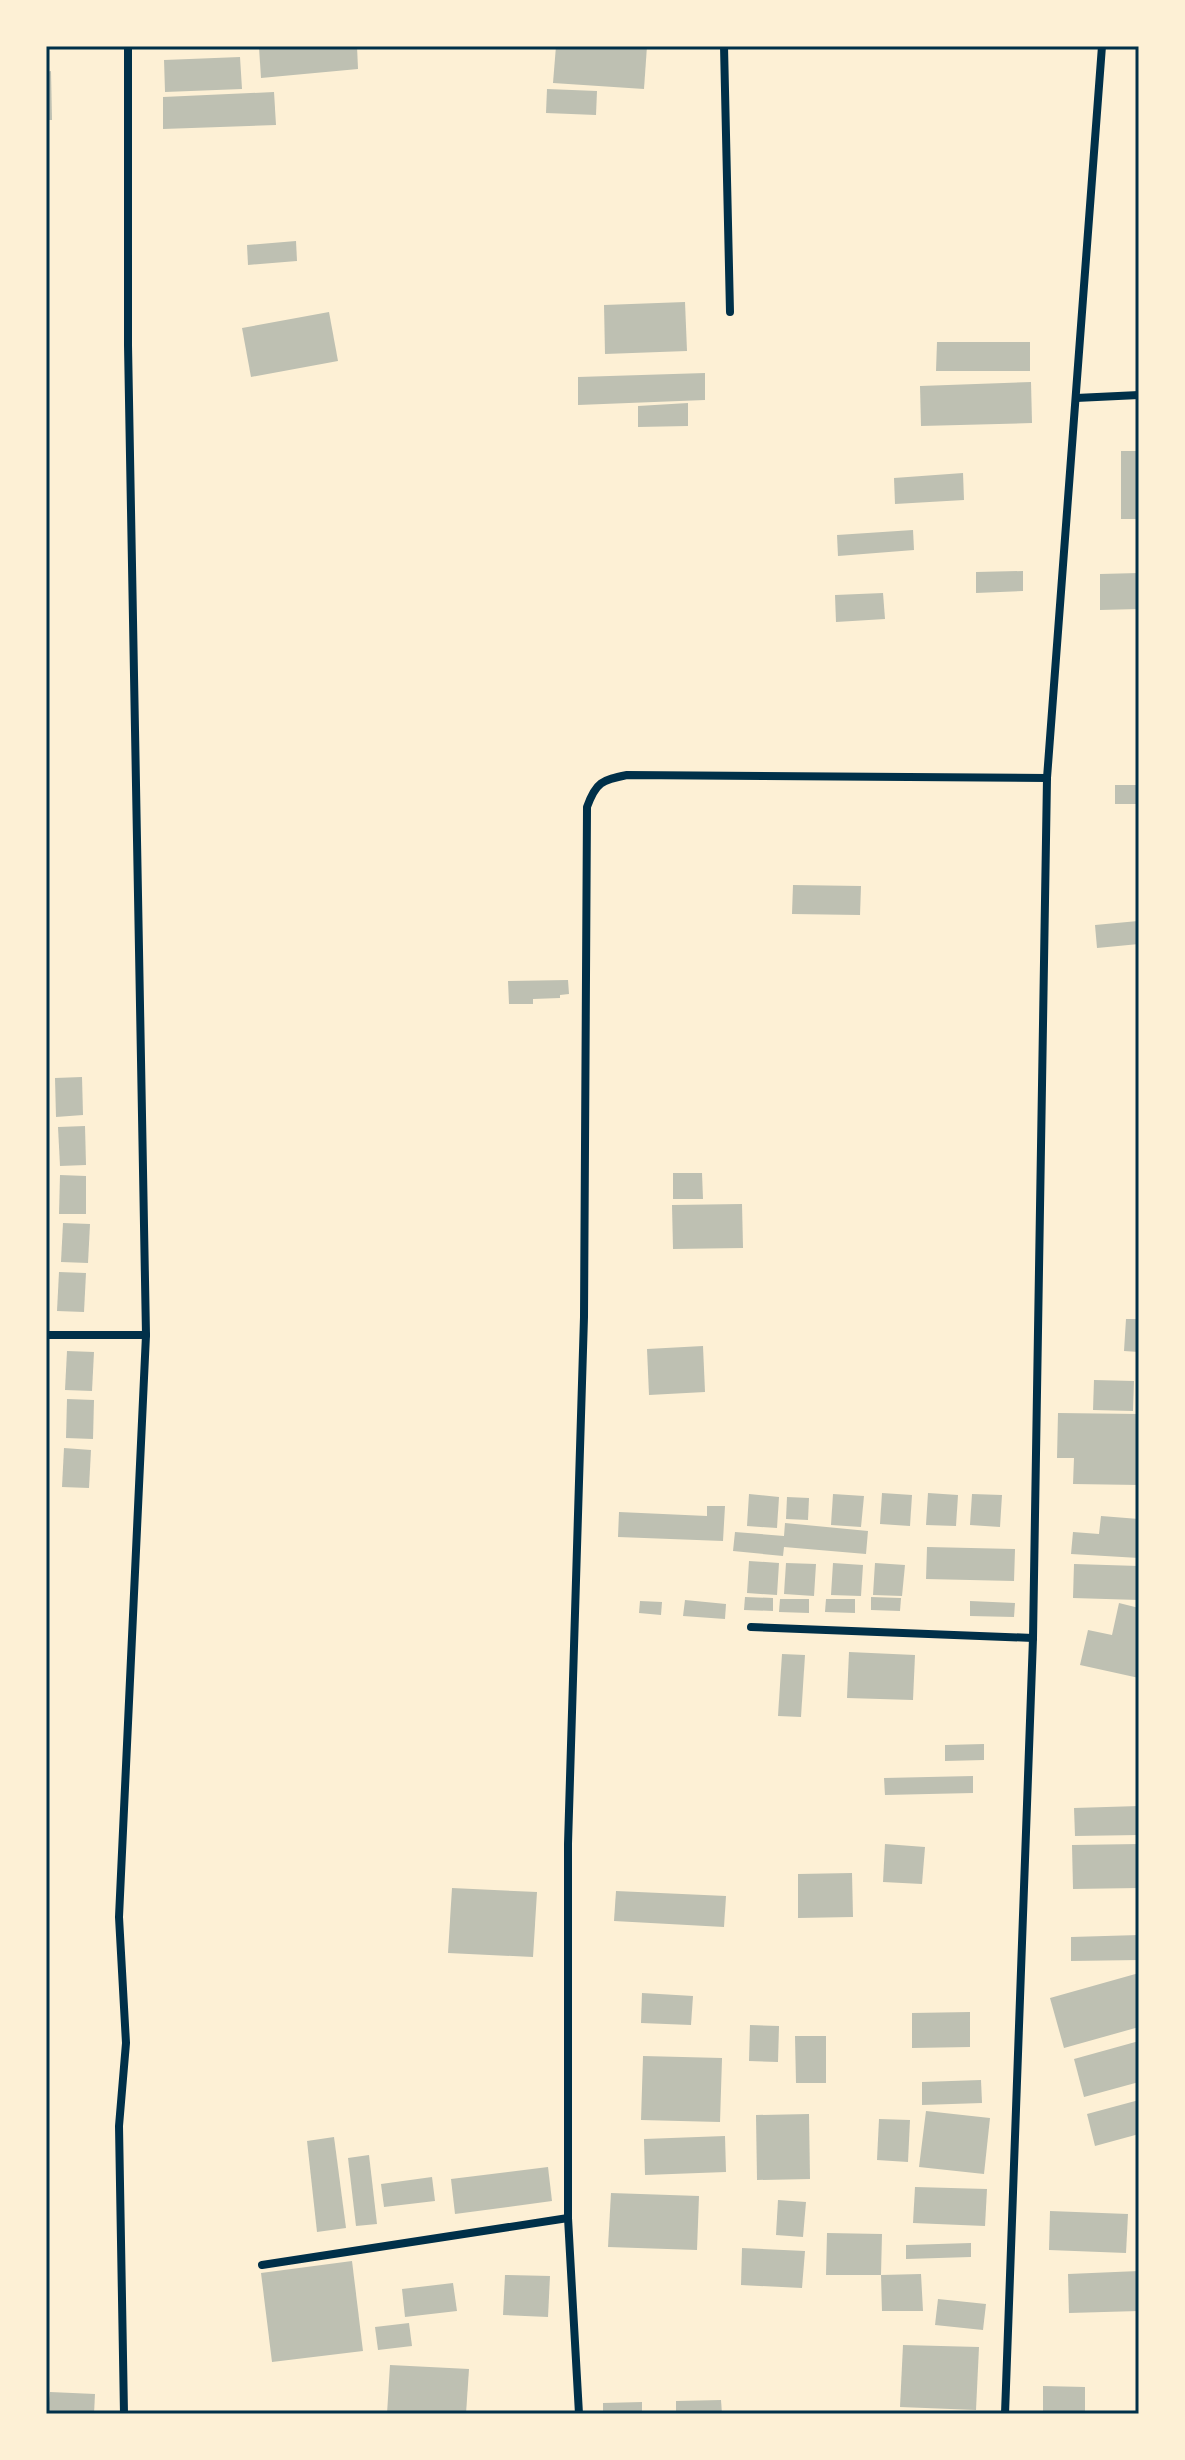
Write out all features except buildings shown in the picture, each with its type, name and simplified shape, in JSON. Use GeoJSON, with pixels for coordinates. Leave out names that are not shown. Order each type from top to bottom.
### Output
{"type":"FeatureCollection","features":[{"type":"Feature","properties":{"kind":"street"},"geometry":{"type":"LineString","coordinates":[[124,2414],[119,2126],[126,2043],[119,1917],[146,1335],[128,361],[128,46]]}},
{"type":"Feature","properties":{"kind":"street"},"geometry":{"type":"LineString","coordinates":[[724,46],[730,312]]}},
{"type":"Feature","properties":{"kind":"street"},"geometry":{"type":"LineString","coordinates":[[1005,2414],[1033,1638],[1047,778],[1102,46]]}},
{"type":"Feature","properties":{"kind":"street"},"geometry":{"type":"LineString","coordinates":[[1076,398],[1139,395]]}},
{"type":"Feature","properties":{"kind":"street"},"geometry":{"type":"LineString","coordinates":[[579,2414],[568,2218],[568,1844],[584,1317],[587,807],[594,788],[608,778],[627,775],[1047,778]]}},
{"type":"Feature","properties":{"kind":"street"},"geometry":{"type":"LineString","coordinates":[[46,1335],[146,1335]]}},
{"type":"Feature","properties":{"kind":"street"},"geometry":{"type":"LineString","coordinates":[[751,1627],[1033,1638]]}},
{"type":"Feature","properties":{"kind":"street"},"geometry":{"type":"LineString","coordinates":[[262,2265],[568,2218]]}}]}
